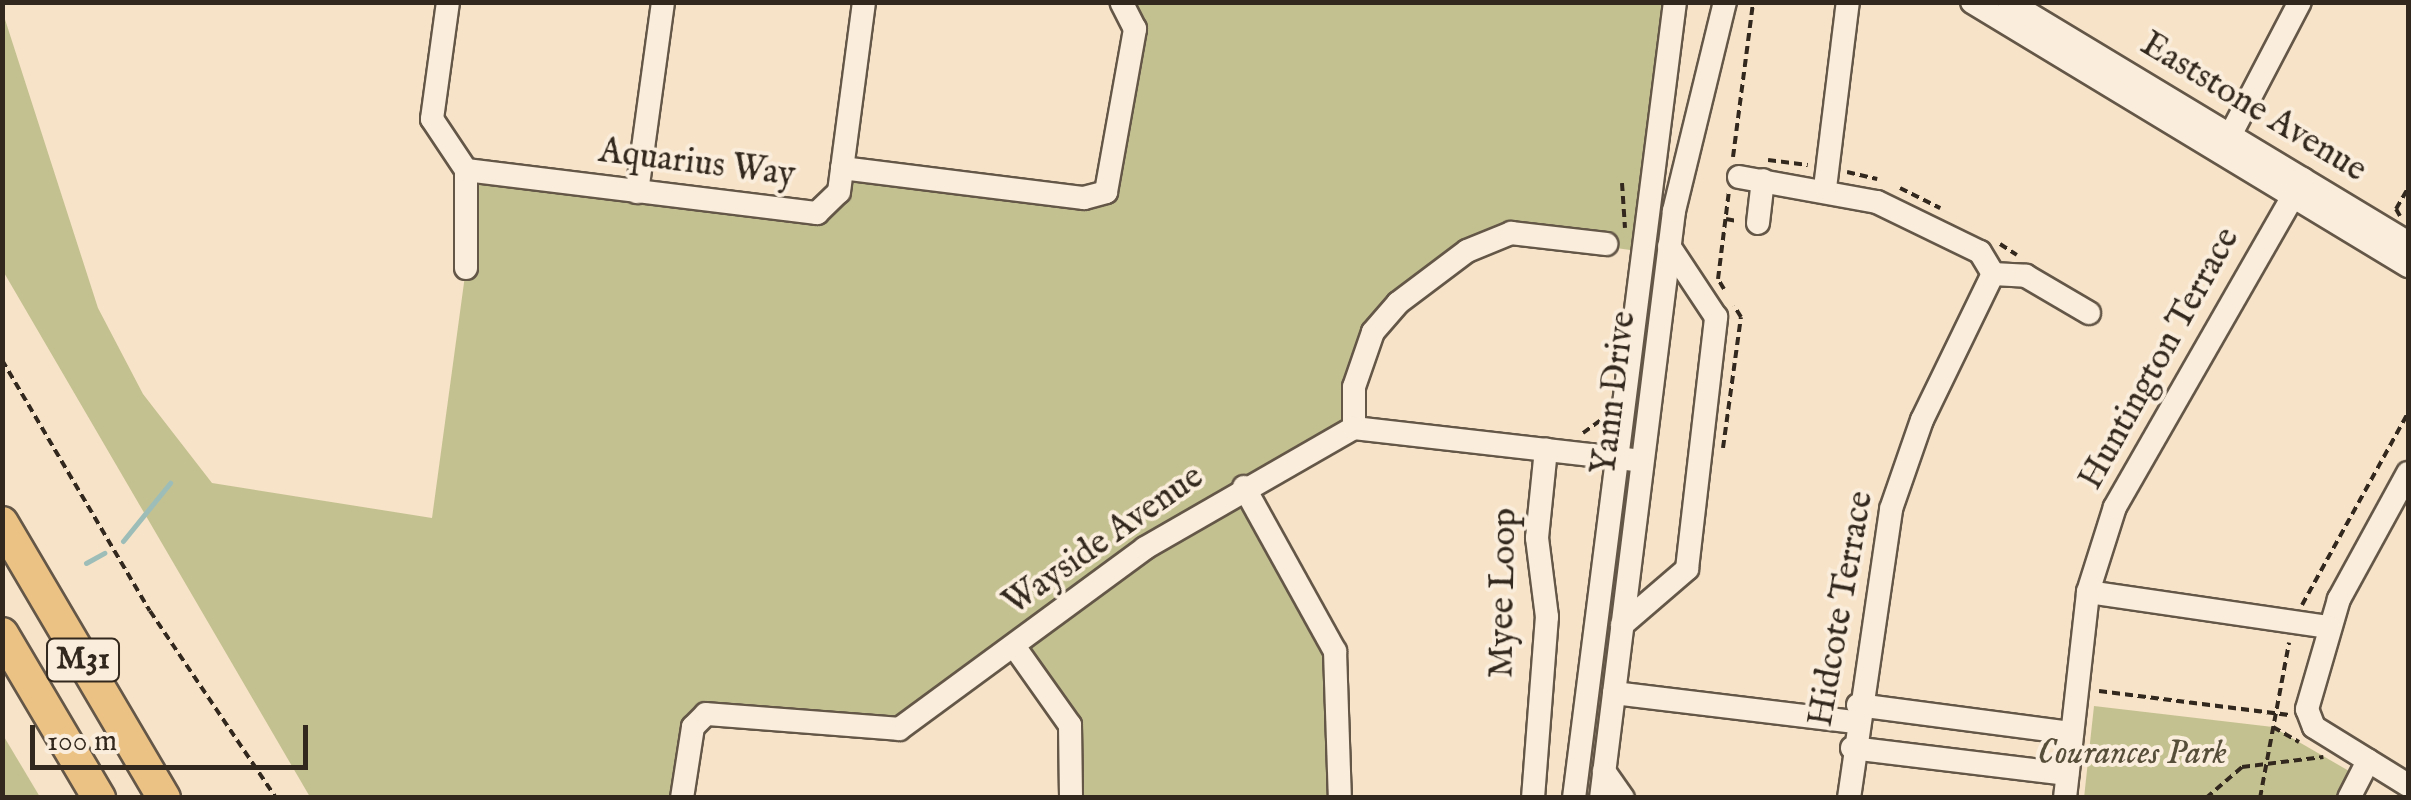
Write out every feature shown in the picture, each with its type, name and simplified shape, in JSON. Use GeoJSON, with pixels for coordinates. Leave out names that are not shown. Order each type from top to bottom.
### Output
{"type":"FeatureCollection","features":[{"type":"Feature","properties":{"kind":"highway","name":"M31"},"geometry":{"type":"LineString","coordinates":[[2,523],[164,798]]}},
{"type":"Feature","properties":{"kind":"highway","name":"M31"},"geometry":{"type":"LineString","coordinates":[[2,634],[99,798]]}},
{"type":"Feature","properties":{"kind":"street"},"geometry":{"type":"LineString","coordinates":[[448,2],[432,119],[466,170],[466,268]]}},
{"type":"Feature","properties":{"kind":"street"},"geometry":{"type":"LineString","coordinates":[[637,192],[663,2]]}},
{"type":"Feature","properties":{"kind":"street","name":"Aquarius Way"},"geometry":{"type":"LineString","coordinates":[[466,170],[816,213],[838,192],[864,2]]}},
{"type":"Feature","properties":{"kind":"street"},"geometry":{"type":"LineString","coordinates":[[842,168],[1084,198],[1106,192],[1135,29],[1121,2]]}},
{"type":"Feature","properties":{"kind":"street","name":"Yann Drive"},"geometry":{"type":"LineString","coordinates":[[1574,798],[1614,458],[1675,2]]}},
{"type":"Feature","properties":{"kind":"street","name":"Yann Drive"},"geometry":{"type":"LineString","coordinates":[[1601,798],[1669,246],[1725,2]]}},
{"type":"Feature","properties":{"kind":"street"},"geometry":{"type":"LineString","coordinates":[[1825,188],[1848,2]]}},
{"type":"Feature","properties":{"kind":"street","name":"Eaststone Avenue"},"geometry":{"type":"LineString","coordinates":[[1972,2],[2160,115],[2226,144]]}},
{"type":"Feature","properties":{"kind":"street","name":"Eaststone Avenue"},"geometry":{"type":"LineString","coordinates":[[2009,2],[2407,256]]}},
{"type":"Feature","properties":{"kind":"street"},"geometry":{"type":"LineString","coordinates":[[2226,144],[2300,2]]}},
{"type":"Feature","properties":{"kind":"street"},"geometry":{"type":"LineString","coordinates":[[1758,223],[1751,178],[1825,188],[1930,225],[1986,258],[1993,274],[2026,276],[2089,313]]}},
{"type":"Feature","properties":{"kind":"street","name":"Huntington Terrace"},"geometry":{"type":"LineString","coordinates":[[2066,786],[2088,592],[2132,468],[2298,188]]}},
{"type":"Feature","properties":{"kind":"street"},"geometry":{"type":"LineString","coordinates":[[1606,244],[1511,233],[1468,251],[1398,303],[1373,332],[1354,387],[1354,428],[1642,461]]}},
{"type":"Feature","properties":{"kind":"street"},"geometry":{"type":"LineString","coordinates":[[1622,626],[1687,569],[1716,318],[1669,246]]}},
{"type":"Feature","properties":{"kind":"street","name":"Hidcote Terrace"},"geometry":{"type":"LineString","coordinates":[[1848,798],[1882,548],[1902,472],[1993,274]]}},
{"type":"Feature","properties":{"kind":"street","name":"Wayside Avenue"},"geometry":{"type":"LineString","coordinates":[[682,798],[689,739],[706,714],[892,731],[1244,487],[1354,428]]}},
{"type":"Feature","properties":{"kind":"street","name":"Myee Loop"},"geometry":{"type":"LineString","coordinates":[[1533,798],[1546,617],[1537,538],[1546,449]]}},
{"type":"Feature","properties":{"kind":"street"},"geometry":{"type":"LineString","coordinates":[[2408,473],[2328,627],[2307,714],[2368,761],[2408,784]]}},
{"type":"Feature","properties":{"kind":"street"},"geometry":{"type":"LineString","coordinates":[[1244,487],[1335,651],[1340,798]]}},
{"type":"Feature","properties":{"kind":"street"},"geometry":{"type":"LineString","coordinates":[[2088,592],[2328,627]]}},
{"type":"Feature","properties":{"kind":"street"},"geometry":{"type":"LineString","coordinates":[[1014,646],[1070,725],[1071,798]]}},
{"type":"Feature","properties":{"kind":"street"},"geometry":{"type":"LineString","coordinates":[[1614,693],[2072,733]]}},
{"type":"Feature","properties":{"kind":"street"},"geometry":{"type":"LineString","coordinates":[[1852,748],[2066,786]]}},
{"type":"Feature","properties":{"kind":"street"},"geometry":{"type":"LineString","coordinates":[[2349,798],[2368,761]]}},
{"type":"Feature","properties":{"kind":"street"},"geometry":{"type":"LineString","coordinates":[[1604,770],[1623,798]]}},
{"type":"Feature","properties":{"kind":"path"},"geometry":{"type":"LineString","coordinates":[[2,360],[150,611],[276,798]]}},
{"type":"Feature","properties":{"kind":"path"},"geometry":{"type":"LineString","coordinates":[[2076,688],[2307,714]]}},
{"type":"Feature","properties":{"kind":"path"},"geometry":{"type":"LineString","coordinates":[[2206,798],[2242,767],[2324,756],[2273,728]]}},
{"type":"Feature","properties":{"kind":"green space"},"geometry":{"type":"Polygon","coordinates":[[[1121,3],[1675,3],[1644,252],[1511,233],[1385,317],[1354,428],[1245,487],[1323,623],[1340,798],[1071,797],[1076,758],[1013,646],[907,725],[706,714],[682,797],[310,797],[3,271],[2,10],[98,308],[143,394],[212,483],[432,518],[466,268],[466,170],[817,213],[842,168],[1096,197],[1135,29],[1121,3]]]}},
{"type":"Feature","properties":{"kind":"green space","name":"Courances Park"},"geometry":{"type":"Polygon","coordinates":[[[2094,706],[2273,727],[2349,771],[2349,780],[2339,797],[2084,798],[2094,706]]]}},
{"type":"Feature","properties":{"kind":"green space"},"geometry":{"type":"Polygon","coordinates":[[[3,735],[40,797],[3,797],[3,735]]]}},
{"type":"Feature","properties":{"kind":"waterway"},"geometry":{"type":"LineString","coordinates":[[123,541],[170,483]]}},
{"type":"Feature","properties":{"kind":"waterway"},"geometry":{"type":"LineString","coordinates":[[86,563],[104,553]]}}]}
